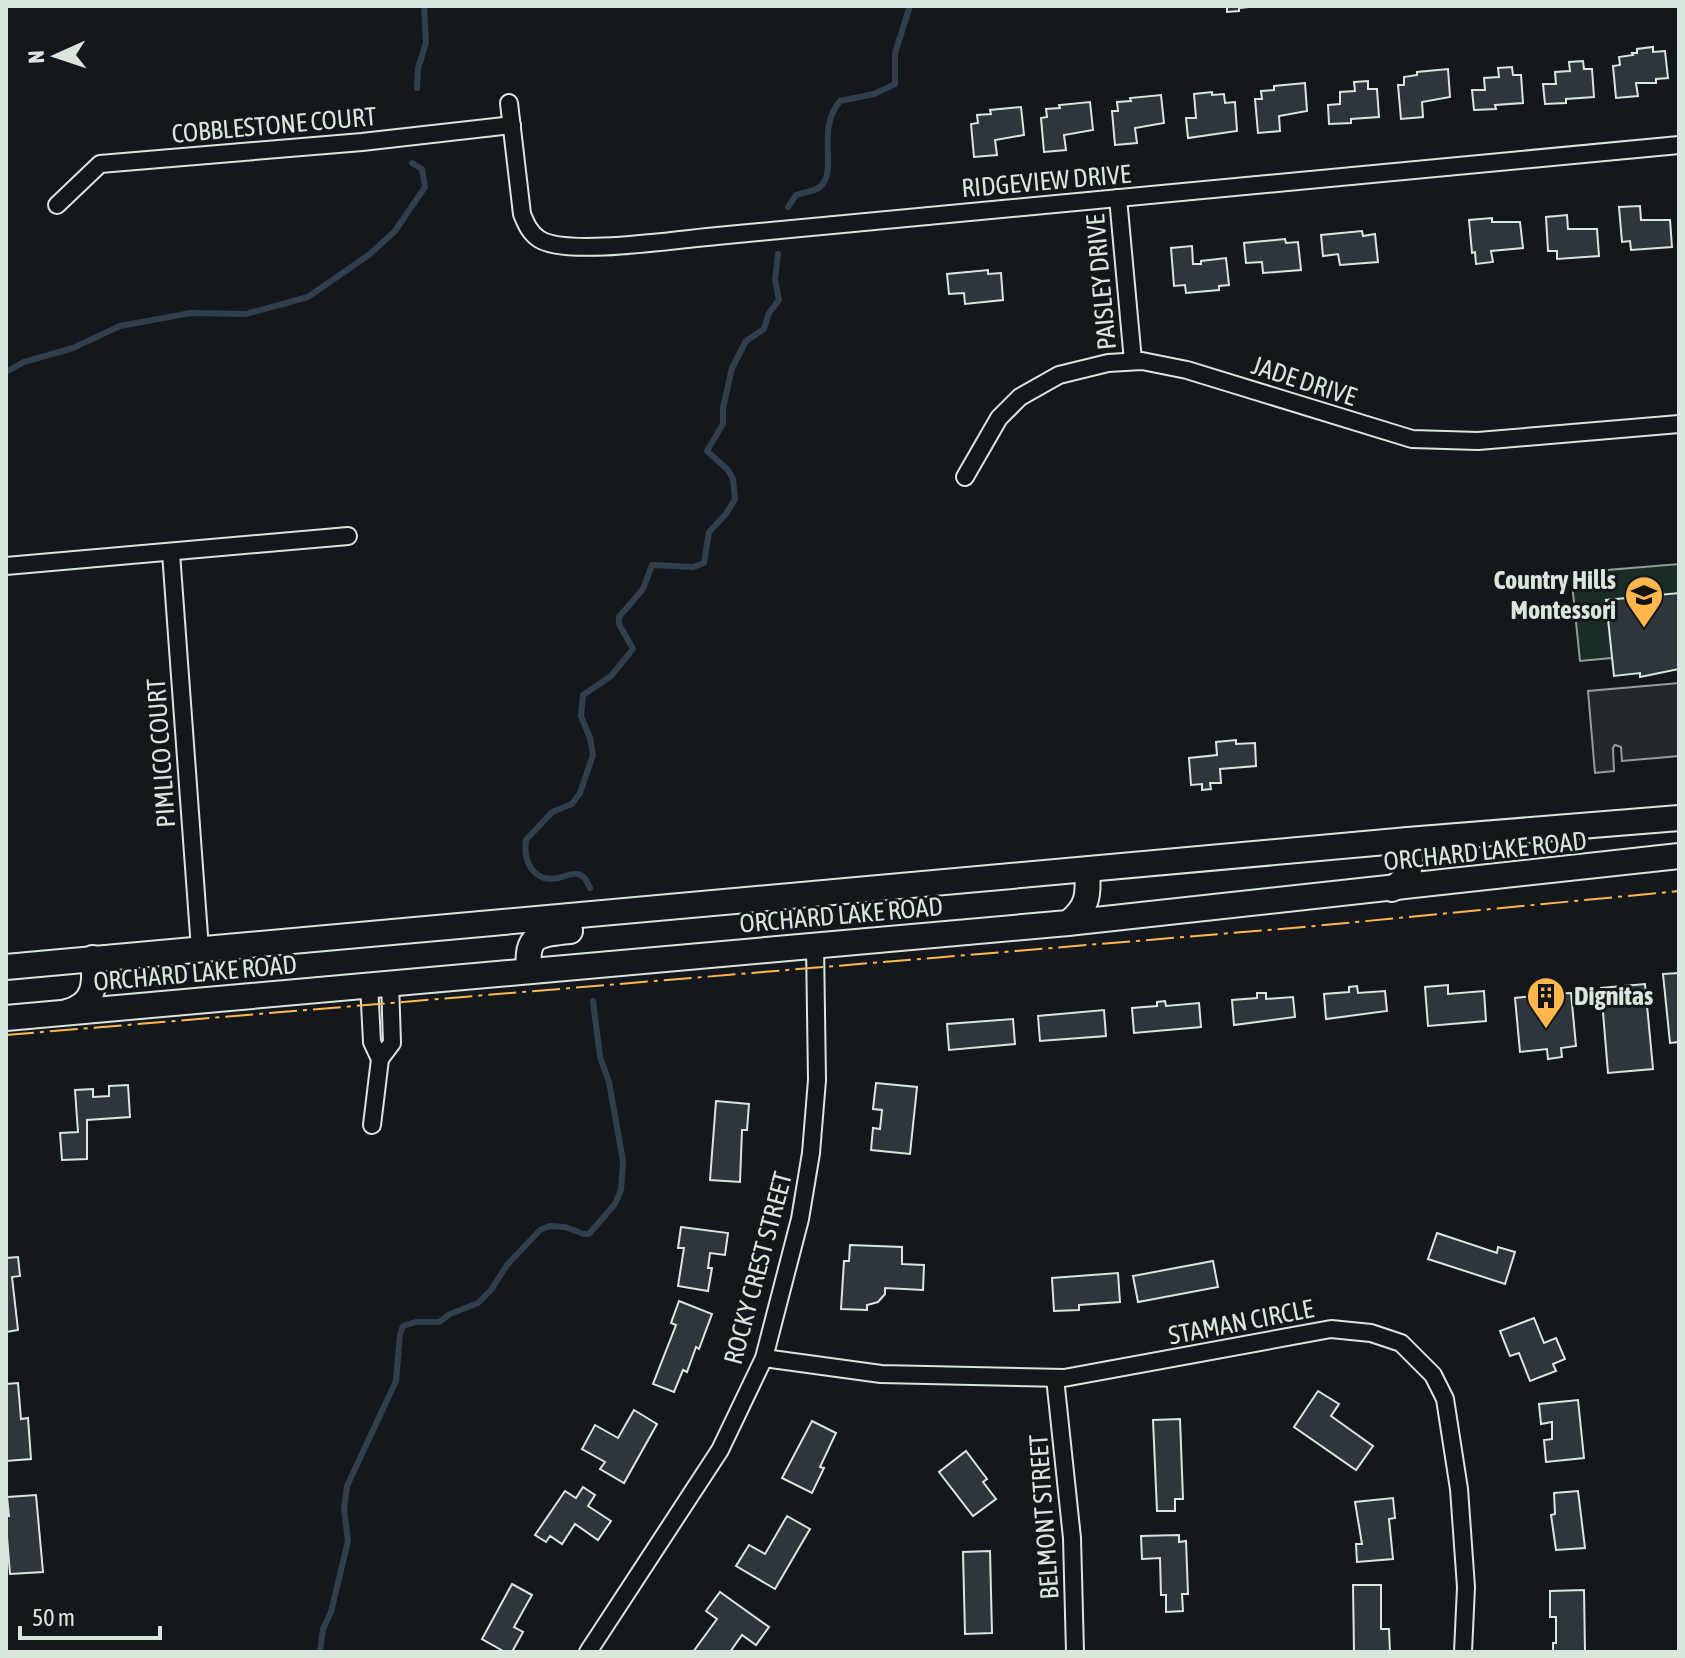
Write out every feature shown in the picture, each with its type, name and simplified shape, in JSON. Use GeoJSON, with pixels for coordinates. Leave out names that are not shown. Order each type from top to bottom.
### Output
{"type":"FeatureCollection","features":[{"type":"Feature","properties":{"kind":"main road","name":"ORCHARD LAKE ROAD"},"geometry":{"type":"LineString","coordinates":[[6,967],[1679,818]]}},
{"type":"Feature","properties":{"kind":"main road"},"geometry":{"type":"LineString","coordinates":[[1627,862],[1630,842],[1628,822]]}},
{"type":"Feature","properties":{"kind":"main road"},"geometry":{"type":"LineString","coordinates":[[1392,889],[1408,876],[1408,840]]}},
{"type":"Feature","properties":{"kind":"main road","name":"ORCHARD LAKE ROAD"},"geometry":{"type":"LineString","coordinates":[[6,1018],[1068,923],[1679,856]]}},
{"type":"Feature","properties":{"kind":"main road"},"geometry":{"type":"LineString","coordinates":[[1068,923],[1083,909],[1087,900],[1087,871]]}},
{"type":"Feature","properties":{"kind":"main road"},"geometry":{"type":"LineString","coordinates":[[529,971],[527,951],[532,940],[541,935],[670,923],[703,905]]}},
{"type":"Feature","properties":{"kind":"main road"},"geometry":{"type":"LineString","coordinates":[[65,1013],[86,1003],[92,993],[95,982],[93,958]]}},
{"type":"Feature","properties":{"kind":"street","name":"RIDGEVIEW DRIVE"},"geometry":{"type":"LineString","coordinates":[[509,103],[522,214],[528,229],[540,240],[554,245],[639,242],[1679,145]]}},
{"type":"Feature","properties":{"kind":"street","name":"COBBLESTONE COURT"},"geometry":{"type":"LineString","coordinates":[[57,205],[100,164],[362,142],[512,125]]}},
{"type":"Feature","properties":{"kind":"street","name":"PAISLEY DRIVE"},"geometry":{"type":"LineString","coordinates":[[1118,198],[1133,361]]}},
{"type":"Feature","properties":{"kind":"street","name":"JADE DRIVE"},"geometry":{"type":"LineString","coordinates":[[965,477],[999,418],[1020,397],[1059,375],[1108,363],[1133,361],[1187,370],[1412,439],[1478,441],[1679,424]]}},
{"type":"Feature","properties":{"kind":"street"},"geometry":{"type":"LineString","coordinates":[[6,566],[348,536]]}},
{"type":"Feature","properties":{"kind":"street","name":"PIMLICO COURT"},"geometry":{"type":"LineString","coordinates":[[171,553],[200,949]]}},
{"type":"Feature","properties":{"kind":"street","name":"ROCKY CREST STREET"},"geometry":{"type":"LineString","coordinates":[[588,1652],[720,1450],[764,1358],[800,1219],[811,1153],[817,1080],[815,945]]}},
{"type":"Feature","properties":{"kind":"street"},"geometry":{"type":"LineString","coordinates":[[372,1125],[380,1059],[372,1042],[380,983]]}},
{"type":"Feature","properties":{"kind":"street","name":"STAMAN CIRCLE"},"geometry":{"type":"LineString","coordinates":[[764,1358],[881,1374],[1055,1378],[1104,1373],[1331,1329],[1371,1333],[1401,1343],[1433,1375],[1445,1399],[1452,1428],[1466,1587],[1463,1652]]}},
{"type":"Feature","properties":{"kind":"street","name":"BELMONT STREET"},"geometry":{"type":"LineString","coordinates":[[1055,1378],[1072,1538],[1075,1652]]}},
{"type":"Feature","properties":{"kind":"green space"},"geometry":{"type":"Polygon","coordinates":[[[1679,564],[1679,593],[1612,658],[1580,661],[1571,573],[1679,564]]]}},
{"type":"Feature","properties":{"kind":"shaded area"},"geometry":{"type":"Polygon","coordinates":[[[1679,683],[1679,756],[1622,761],[1621,747],[1615,745],[1614,771],[1595,773],[1588,691],[1679,683]]]}},
{"type":"Feature","properties":{"kind":"building"},"geometry":{"type":"Polygon","coordinates":[[[1227,6],[1260,6],[1227,12],[1227,6]]]}},
{"type":"Feature","properties":{"kind":"building"},"geometry":{"type":"Polygon","coordinates":[[[1653,47],[1653,52],[1665,51],[1668,78],[1656,79],[1656,83],[1636,83],[1638,96],[1616,98],[1613,66],[1620,65],[1619,57],[1633,55],[1637,49],[1653,47]]]}},
{"type":"Feature","properties":{"kind":"building"},"geometry":{"type":"Polygon","coordinates":[[[1583,61],[1584,69],[1592,69],[1594,97],[1545,104],[1543,84],[1556,84],[1555,72],[1570,71],[1569,62],[1583,61]]]}},
{"type":"Feature","properties":{"kind":"building"},"geometry":{"type":"Polygon","coordinates":[[[1512,67],[1513,75],[1521,75],[1523,103],[1474,110],[1472,90],[1485,90],[1484,78],[1499,77],[1498,68],[1512,67]]]}},
{"type":"Feature","properties":{"kind":"building"},"geometry":{"type":"Polygon","coordinates":[[[1448,69],[1450,97],[1422,102],[1423,117],[1401,119],[1398,85],[1404,85],[1404,77],[1417,75],[1417,72],[1448,69]]]}},
{"type":"Feature","properties":{"kind":"building"},"geometry":{"type":"Polygon","coordinates":[[[1368,81],[1368,89],[1377,89],[1379,117],[1329,124],[1328,105],[1340,104],[1340,92],[1355,91],[1354,82],[1368,81]]]}},
{"type":"Feature","properties":{"kind":"building"},"geometry":{"type":"Polygon","coordinates":[[[1305,83],[1307,111],[1279,116],[1280,131],[1258,133],[1255,99],[1262,99],[1261,91],[1274,90],[1274,86],[1305,83]]]}},
{"type":"Feature","properties":{"kind":"building"},"geometry":{"type":"Polygon","coordinates":[[[1212,92],[1212,95],[1224,94],[1225,103],[1235,102],[1237,131],[1188,138],[1186,118],[1196,118],[1194,94],[1212,92]]]}},
{"type":"Feature","properties":{"kind":"building"},"geometry":{"type":"Polygon","coordinates":[[[1161,95],[1164,123],[1135,128],[1137,143],[1115,145],[1112,111],[1118,111],[1117,102],[1161,95]]]}},
{"type":"Feature","properties":{"kind":"building"},"geometry":{"type":"Polygon","coordinates":[[[1090,102],[1093,130],[1064,135],[1066,150],[1044,152],[1041,118],[1047,117],[1046,109],[1090,102]]]}},
{"type":"Feature","properties":{"kind":"building"},"geometry":{"type":"Polygon","coordinates":[[[1021,107],[1024,135],[995,140],[997,155],[974,157],[971,124],[978,123],[977,115],[991,114],[990,110],[1021,107]]]}},
{"type":"Feature","properties":{"kind":"building"},"geometry":{"type":"Polygon","coordinates":[[[1640,206],[1641,220],[1670,220],[1672,247],[1631,250],[1630,241],[1622,242],[1619,207],[1640,206]]]}},
{"type":"Feature","properties":{"kind":"building"},"geometry":{"type":"Polygon","coordinates":[[[1567,215],[1568,229],[1597,229],[1599,256],[1557,259],[1557,251],[1548,251],[1546,217],[1567,215]]]}},
{"type":"Feature","properties":{"kind":"building"},"geometry":{"type":"Polygon","coordinates":[[[1492,218],[1492,222],[1520,222],[1523,248],[1491,251],[1493,262],[1476,264],[1469,220],[1492,218]]]}},
{"type":"Feature","properties":{"kind":"building"},"geometry":{"type":"Polygon","coordinates":[[[1362,231],[1363,236],[1375,234],[1378,262],[1340,265],[1338,254],[1323,256],[1321,235],[1362,231]]]}},
{"type":"Feature","properties":{"kind":"building"},"geometry":{"type":"Polygon","coordinates":[[[1285,239],[1286,243],[1298,242],[1301,270],[1263,273],[1262,262],[1246,263],[1244,243],[1285,239]]]}},
{"type":"Feature","properties":{"kind":"building"},"geometry":{"type":"Polygon","coordinates":[[[1192,246],[1193,264],[1226,258],[1229,285],[1219,286],[1219,290],[1186,293],[1185,285],[1174,286],[1171,248],[1192,246]]]}},
{"type":"Feature","properties":{"kind":"building"},"geometry":{"type":"Polygon","coordinates":[[[988,270],[988,274],[1001,273],[1003,300],[965,304],[964,293],[949,294],[947,274],[988,270]]]}},
{"type":"Feature","properties":{"kind":"building","name":"Country Hills Montessori"},"geometry":{"type":"Polygon","coordinates":[[[1679,593],[1679,669],[1640,677],[1640,673],[1614,676],[1606,600],[1679,593]]]}},
{"type":"Feature","properties":{"kind":"building"},"geometry":{"type":"Polygon","coordinates":[[[1236,740],[1236,744],[1255,743],[1256,766],[1220,769],[1221,783],[1210,783],[1211,789],[1202,790],[1202,784],[1191,785],[1189,758],[1217,755],[1216,742],[1236,740]]]}},
{"type":"Feature","properties":{"kind":"building"},"geometry":{"type":"Polygon","coordinates":[[[1679,973],[1679,1042],[1670,1043],[1663,974],[1679,973]]]}},
{"type":"Feature","properties":{"kind":"building"},"geometry":{"type":"Polygon","coordinates":[[[1645,984],[1653,1069],[1608,1073],[1601,988],[1645,984]]]}},
{"type":"Feature","properties":{"kind":"building"},"geometry":{"type":"Polygon","coordinates":[[[1448,985],[1448,994],[1484,991],[1486,1021],[1428,1026],[1425,987],[1448,985]]]}},
{"type":"Feature","properties":{"kind":"building"},"geometry":{"type":"Polygon","coordinates":[[[1357,986],[1358,993],[1385,991],[1387,1011],[1326,1019],[1324,994],[1349,992],[1349,987],[1357,986]]]}},
{"type":"Feature","properties":{"kind":"building"},"geometry":{"type":"Polygon","coordinates":[[[1257,993],[1266,993],[1266,999],[1293,997],[1295,1017],[1234,1025],[1232,1000],[1257,998],[1257,993]]]}},
{"type":"Feature","properties":{"kind":"building","name":"Dignitas"},"geometry":{"type":"Polygon","coordinates":[[[1571,993],[1576,1046],[1561,1048],[1562,1057],[1548,1059],[1547,1049],[1520,1052],[1515,998],[1534,996],[1535,1006],[1544,1005],[1545,1014],[1554,1013],[1553,994],[1571,993]]]}},
{"type":"Feature","properties":{"kind":"building"},"geometry":{"type":"Polygon","coordinates":[[[1165,1001],[1166,1006],[1199,1003],[1201,1027],[1134,1033],[1132,1008],[1157,1006],[1157,1002],[1165,1001]]]}},
{"type":"Feature","properties":{"kind":"building"},"geometry":{"type":"Polygon","coordinates":[[[1104,1010],[1106,1036],[1040,1041],[1038,1016],[1104,1010]]]}},
{"type":"Feature","properties":{"kind":"building"},"geometry":{"type":"Polygon","coordinates":[[[1013,1019],[1015,1044],[949,1050],[947,1024],[1013,1019]]]}},
{"type":"Feature","properties":{"kind":"building"},"geometry":{"type":"Polygon","coordinates":[[[876,1083],[917,1087],[910,1154],[871,1150],[873,1128],[880,1129],[882,1110],[873,1109],[876,1083]]]}},
{"type":"Feature","properties":{"kind":"building"},"geometry":{"type":"Polygon","coordinates":[[[128,1085],[130,1117],[87,1120],[87,1159],[62,1160],[60,1133],[78,1132],[75,1090],[93,1089],[93,1097],[109,1096],[109,1086],[128,1085]]]}},
{"type":"Feature","properties":{"kind":"building"},"geometry":{"type":"Polygon","coordinates":[[[716,1101],[749,1104],[747,1130],[742,1130],[740,1182],[710,1180],[716,1101]]]}},
{"type":"Feature","properties":{"kind":"building"},"geometry":{"type":"Polygon","coordinates":[[[681,1227],[728,1233],[725,1255],[710,1253],[708,1268],[712,1268],[708,1291],[678,1286],[684,1248],[678,1248],[681,1227]]]}},
{"type":"Feature","properties":{"kind":"building"},"geometry":{"type":"Polygon","coordinates":[[[1437,1233],[1497,1253],[1498,1247],[1515,1252],[1505,1284],[1428,1259],[1437,1233]]]}},
{"type":"Feature","properties":{"kind":"building"},"geometry":{"type":"Polygon","coordinates":[[[850,1245],[902,1247],[902,1264],[924,1265],[923,1290],[885,1288],[885,1294],[878,1302],[867,1305],[867,1310],[841,1309],[844,1261],[849,1261],[850,1245]]]}},
{"type":"Feature","properties":{"kind":"building"},"geometry":{"type":"Polygon","coordinates":[[[18,1257],[20,1276],[12,1277],[18,1330],[6,1332],[6,1258],[18,1257]]]}},
{"type":"Feature","properties":{"kind":"building"},"geometry":{"type":"Polygon","coordinates":[[[1213,1261],[1218,1287],[1138,1302],[1133,1276],[1213,1261]]]}},
{"type":"Feature","properties":{"kind":"building"},"geometry":{"type":"Polygon","coordinates":[[[1118,1273],[1120,1302],[1079,1305],[1079,1310],[1054,1311],[1052,1278],[1118,1273]]]}},
{"type":"Feature","properties":{"kind":"building"},"geometry":{"type":"Polygon","coordinates":[[[679,1301],[712,1314],[699,1349],[696,1347],[687,1372],[683,1370],[674,1392],[653,1384],[676,1325],[671,1323],[679,1301]]]}},
{"type":"Feature","properties":{"kind":"building"},"geometry":{"type":"Polygon","coordinates":[[[1534,1318],[1544,1343],[1556,1338],[1565,1359],[1553,1364],[1556,1371],[1530,1381],[1519,1353],[1510,1356],[1500,1331],[1534,1318]]]}},
{"type":"Feature","properties":{"kind":"building"},"geometry":{"type":"Polygon","coordinates":[[[18,1383],[21,1419],[28,1418],[31,1459],[6,1461],[6,1384],[18,1383]]]}},
{"type":"Feature","properties":{"kind":"building"},"geometry":{"type":"Polygon","coordinates":[[[1318,1391],[1339,1404],[1331,1416],[1373,1446],[1356,1470],[1294,1427],[1318,1391]]]}},
{"type":"Feature","properties":{"kind":"building"},"geometry":{"type":"Polygon","coordinates":[[[1578,1400],[1584,1458],[1546,1462],[1544,1440],[1552,1439],[1552,1422],[1541,1424],[1539,1404],[1578,1400]]]}},
{"type":"Feature","properties":{"kind":"building"},"geometry":{"type":"Polygon","coordinates":[[[634,1410],[657,1424],[624,1483],[600,1469],[605,1462],[582,1449],[595,1425],[618,1438],[634,1410]]]}},
{"type":"Feature","properties":{"kind":"building"},"geometry":{"type":"Polygon","coordinates":[[[1180,1419],[1183,1499],[1175,1499],[1175,1511],[1157,1511],[1153,1420],[1180,1419]]]}},
{"type":"Feature","properties":{"kind":"building"},"geometry":{"type":"Polygon","coordinates":[[[812,1421],[836,1433],[812,1493],[782,1478],[812,1421]]]}},
{"type":"Feature","properties":{"kind":"building"},"geometry":{"type":"Polygon","coordinates":[[[966,1451],[987,1479],[983,1482],[996,1499],[973,1516],[939,1472],[966,1451]]]}},
{"type":"Feature","properties":{"kind":"building"},"geometry":{"type":"Polygon","coordinates":[[[583,1487],[595,1495],[588,1506],[611,1521],[598,1540],[575,1524],[562,1544],[550,1536],[546,1542],[535,1535],[565,1491],[576,1498],[583,1487]]]}},
{"type":"Feature","properties":{"kind":"building"},"geometry":{"type":"Polygon","coordinates":[[[1578,1491],[1585,1548],[1556,1550],[1551,1515],[1555,1514],[1554,1493],[1578,1491]]]}},
{"type":"Feature","properties":{"kind":"building"},"geometry":{"type":"Polygon","coordinates":[[[36,1495],[43,1572],[10,1574],[7,1497],[36,1495]]]}},
{"type":"Feature","properties":{"kind":"building"},"geometry":{"type":"Polygon","coordinates":[[[1393,1498],[1395,1518],[1389,1519],[1393,1559],[1357,1562],[1356,1544],[1362,1544],[1355,1502],[1393,1498]]]}},
{"type":"Feature","properties":{"kind":"building"},"geometry":{"type":"Polygon","coordinates":[[[787,1516],[810,1529],[775,1589],[736,1566],[749,1545],[765,1554],[787,1516]]]}},
{"type":"Feature","properties":{"kind":"building"},"geometry":{"type":"Polygon","coordinates":[[[1179,1535],[1179,1542],[1186,1541],[1188,1594],[1182,1594],[1183,1611],[1166,1612],[1166,1595],[1161,1595],[1160,1558],[1142,1559],[1141,1536],[1179,1535]]]}},
{"type":"Feature","properties":{"kind":"building"},"geometry":{"type":"Polygon","coordinates":[[[990,1551],[992,1633],[965,1634],[963,1552],[990,1551]]]}},
{"type":"Feature","properties":{"kind":"building"},"geometry":{"type":"Polygon","coordinates":[[[512,1584],[532,1595],[514,1627],[523,1632],[512,1652],[505,1652],[482,1639],[512,1584]]]}},
{"type":"Feature","properties":{"kind":"building"},"geometry":{"type":"Polygon","coordinates":[[[1353,1585],[1381,1585],[1381,1629],[1389,1629],[1390,1652],[1354,1652],[1353,1585]]]}},
{"type":"Feature","properties":{"kind":"building"},"geometry":{"type":"Polygon","coordinates":[[[1584,1590],[1585,1652],[1553,1652],[1556,1617],[1550,1617],[1550,1591],[1584,1590]]]}},
{"type":"Feature","properties":{"kind":"building"},"geometry":{"type":"Polygon","coordinates":[[[720,1592],[769,1627],[756,1645],[742,1635],[730,1652],[693,1652],[717,1619],[706,1611],[720,1592]]]}},
{"type":"Feature","properties":{"kind":"waterway"},"geometry":{"type":"LineString","coordinates":[[417,88],[418,68],[426,43],[424,6]]}},
{"type":"Feature","properties":{"kind":"waterway"},"geometry":{"type":"LineString","coordinates":[[788,207],[796,195],[817,189],[825,180],[829,125],[840,101],[874,94],[895,84],[895,53],[910,6]]}},
{"type":"Feature","properties":{"kind":"waterway"},"geometry":{"type":"LineString","coordinates":[[6,372],[24,362],[73,348],[120,326],[191,313],[246,314],[308,297],[370,254],[395,231],[425,187],[422,169],[412,163]]}},
{"type":"Feature","properties":{"kind":"waterway"},"geometry":{"type":"LineString","coordinates":[[590,888],[580,875],[549,879],[536,874],[528,863],[526,840],[552,812],[572,804],[580,793],[593,755],[581,716],[583,695],[611,676],[633,649],[619,624],[619,617],[643,589],[652,565],[693,567],[704,563],[709,532],[735,499],[733,479],[728,470],[707,451],[723,424],[723,408],[732,368],[746,341],[764,329],[769,313],[779,300],[775,280],[778,254]]}},
{"type":"Feature","properties":{"kind":"waterway"},"geometry":{"type":"LineString","coordinates":[[320,1652],[323,1629],[331,1612],[348,1541],[344,1509],[347,1486],[396,1381],[403,1326],[416,1322],[439,1322],[478,1303],[491,1290],[507,1265],[540,1230],[550,1226],[565,1227],[589,1234],[615,1204],[621,1190],[623,1161],[609,1082],[600,1057],[593,1001]]}},
{"type":"Feature","properties":{"kind":"power"},"geometry":{"type":"LineString","coordinates":[[6,1035],[1304,927],[1679,891]]}},
{"type":"Feature","properties":{"kind":"place","name":"Country Hills Montessori"},"geometry":{"type":"Point","coordinates":[1644,629]}},
{"type":"Feature","properties":{"kind":"place","name":"Dignitas"},"geometry":{"type":"Point","coordinates":[1546,1030]}}]}
